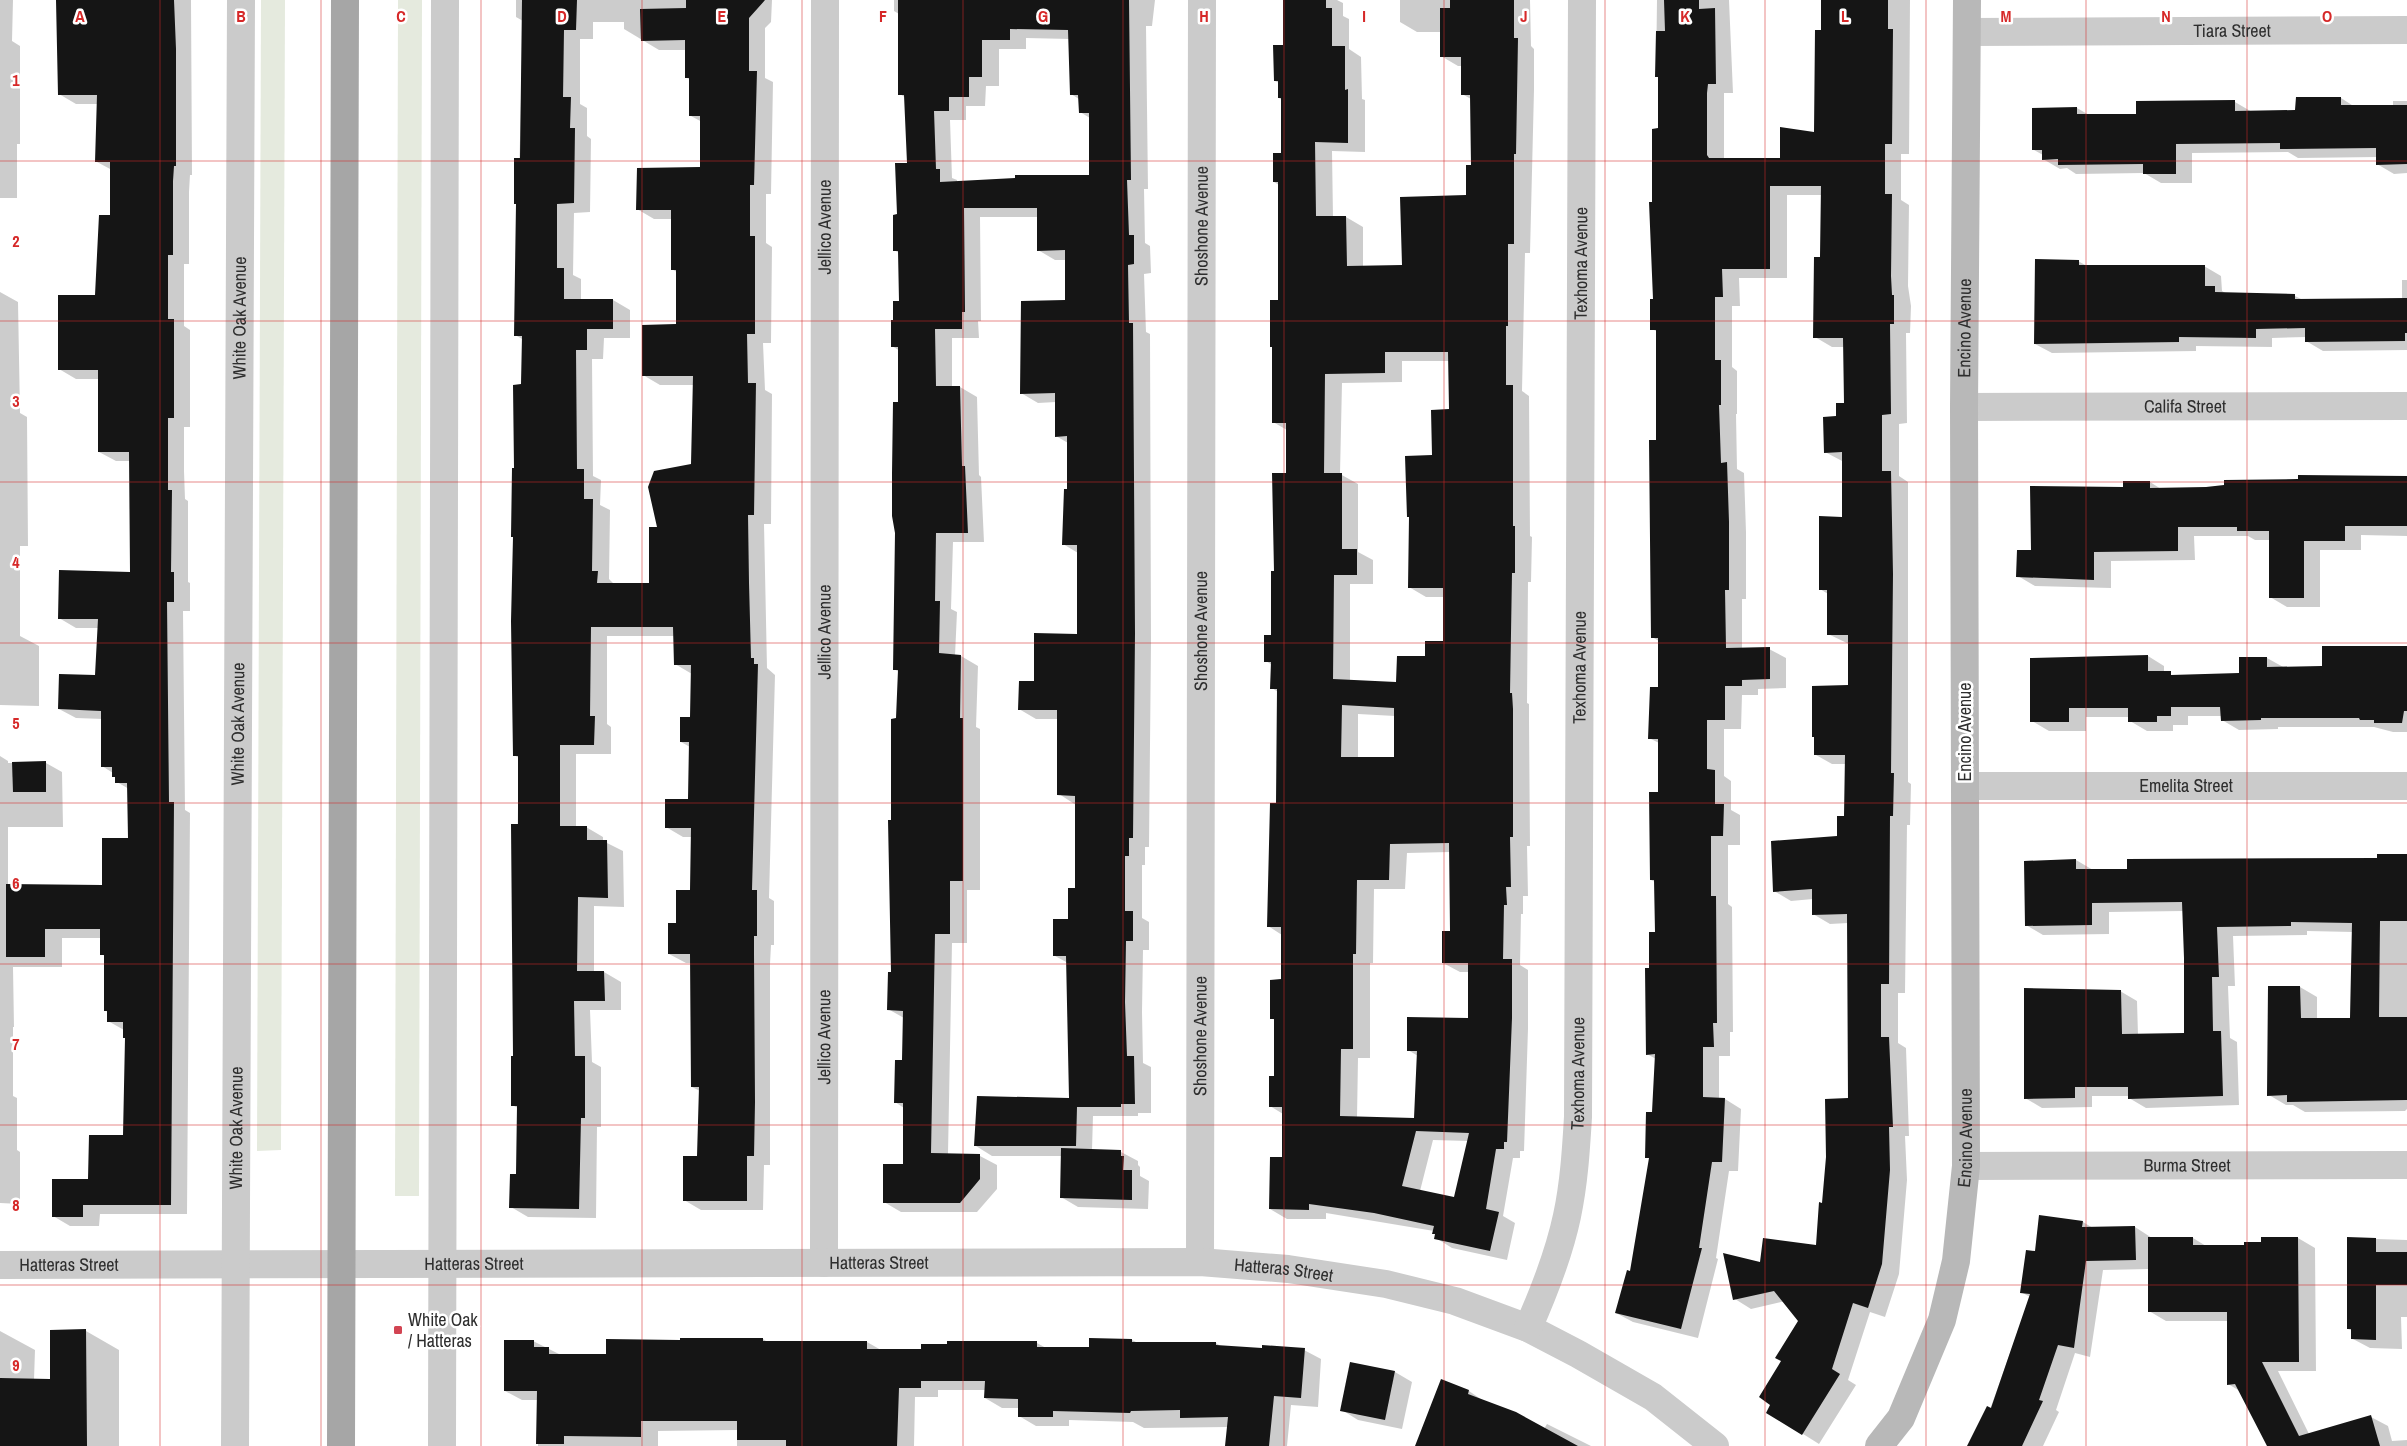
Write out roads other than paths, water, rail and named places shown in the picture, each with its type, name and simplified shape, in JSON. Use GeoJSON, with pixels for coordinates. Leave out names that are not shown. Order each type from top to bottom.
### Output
{"type":"FeatureCollection","features":[{"type":"Feature","properties":{"kind":"main road"},"geometry":{"type":"LineString","coordinates":[[341,1446],[345,0]]}},
{"type":"Feature","properties":{"kind":"street","name":"White Oak Avenue"},"geometry":{"type":"LineString","coordinates":[[235,1446],[234,1264],[240,0]]}},
{"type":"Feature","properties":{"kind":"street"},"geometry":{"type":"LineString","coordinates":[[442,1446],[445,0]]}},
{"type":"Feature","properties":{"kind":"street","name":"Jellico Avenue"},"geometry":{"type":"LineString","coordinates":[[824,1263],[825,0]]}},
{"type":"Feature","properties":{"kind":"street","name":"Shoshone Avenue"},"geometry":{"type":"LineString","coordinates":[[1200,1262],[1202,0]]}},
{"type":"Feature","properties":{"kind":"street","name":"Texhoma Avenue"},"geometry":{"type":"LineString","coordinates":[[1528,1328],[1546,1287],[1567,1217],[1575,1169],[1578,1117],[1582,0]]}},
{"type":"Feature","properties":{"kind":"street","name":"Encino Avenue"},"geometry":{"type":"LineString","coordinates":[[1879,1446],[1901,1418],[1942,1320],[1956,1261],[1966,1166],[1964,407],[1967,0]]}},
{"type":"Feature","properties":{"kind":"street","name":"Tiara Street"},"geometry":{"type":"LineString","coordinates":[[1967,32],[2407,30]]}},
{"type":"Feature","properties":{"kind":"street","name":"Califa Street"},"geometry":{"type":"LineString","coordinates":[[1964,407],[2407,406]]}},
{"type":"Feature","properties":{"kind":"street","name":"Emelita Street"},"geometry":{"type":"LineString","coordinates":[[1965,786],[2407,786]]}},
{"type":"Feature","properties":{"kind":"street","name":"Burma Street"},"geometry":{"type":"LineString","coordinates":[[1966,1166],[2407,1165]]}},
{"type":"Feature","properties":{"kind":"street","name":"Hatteras Street"},"geometry":{"type":"LineString","coordinates":[[0,1265],[1200,1262],[1288,1269],[1386,1284],[1455,1301],[1528,1328],[1653,1397],[1715,1446]]}},
{"type":"Feature","properties":{"kind":"place","name":"White Oak / Hatteras"},"geometry":{"type":"Point","coordinates":[398,1330]}}]}
